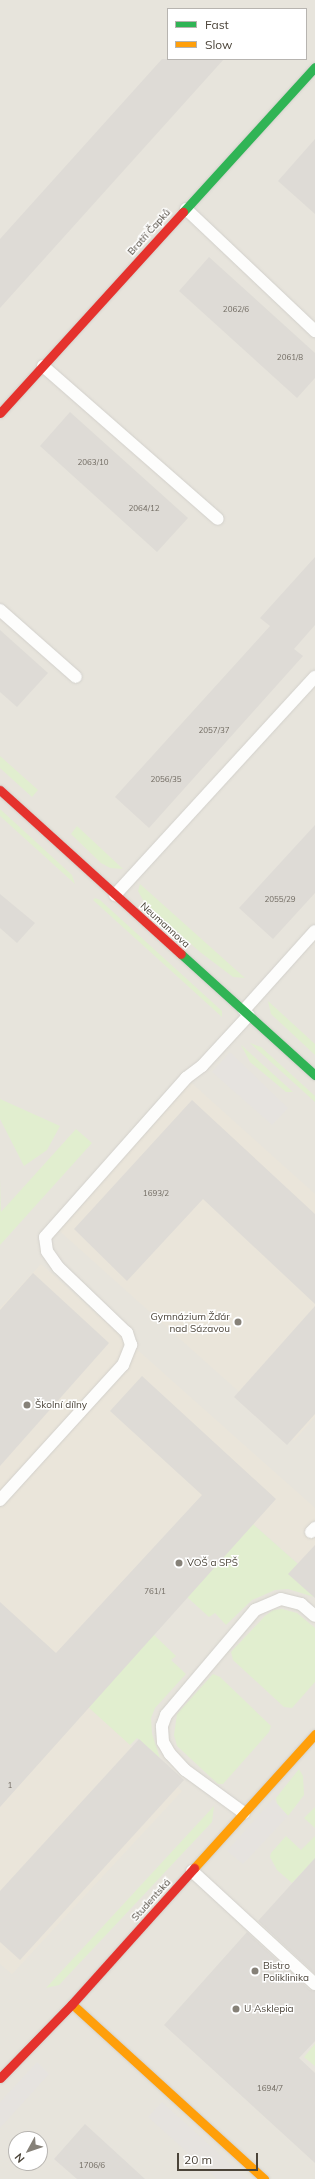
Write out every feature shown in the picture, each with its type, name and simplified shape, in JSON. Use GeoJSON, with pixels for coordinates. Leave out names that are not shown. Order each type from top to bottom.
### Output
{"type":"FeatureCollection","features":[{"type":"Feature","properties":{"kind":"street","name":"Bratří Čapků"},"geometry":{"type":"LineString","coordinates":[[0,413],[315,67]]}},
{"type":"Feature","properties":{"kind":"street","name":"Neumannova"},"geometry":{"type":"LineString","coordinates":[[0,790],[315,1075]]}},
{"type":"Feature","properties":{"kind":"street","name":"Studentská"},"geometry":{"type":"LineString","coordinates":[[0,2078],[72,2004],[315,1734]]}},
{"type":"Feature","properties":{"kind":"street"},"geometry":{"type":"LineString","coordinates":[[72,2004],[264,2179]]}},
{"type":"Feature","properties":{"kind":"lane"},"geometry":{"type":"LineString","coordinates":[[186,209],[315,331]]}},
{"type":"Feature","properties":{"kind":"lane"},"geometry":{"type":"LineString","coordinates":[[43,366],[218,519]]}},
{"type":"Feature","properties":{"kind":"lane"},"geometry":{"type":"LineString","coordinates":[[0,610],[76,677]]}},
{"type":"Feature","properties":{"kind":"lane"},"geometry":{"type":"LineString","coordinates":[[115,895],[315,677]]}},
{"type":"Feature","properties":{"kind":"lane"},"geometry":{"type":"LineString","coordinates":[[0,1500],[123,1365],[131,1345],[127,1333],[58,1267],[47,1251],[45,1237],[186,1078],[202,1066],[315,932]]}},
{"type":"Feature","properties":{"kind":"lane"},"geometry":{"type":"LineString","coordinates":[[244,1813],[185,1770],[170,1754],[163,1742],[162,1726],[166,1715],[254,1610],[281,1599],[300,1604],[315,1616]]}},
{"type":"Feature","properties":{"kind":"lane"},"geometry":{"type":"LineString","coordinates":[[192,1871],[315,1984]]}},
{"type":"Feature","properties":{"kind":"shaded area"},"geometry":{"type":"Polygon","coordinates":[[[0,0],[315,0],[315,2179],[0,2179],[0,0]]]}},
{"type":"Feature","properties":{"kind":"shaded area"},"geometry":{"type":"Polygon","coordinates":[[[230,1052],[288,1108],[272,1125],[212,1072],[230,1052]]]}},
{"type":"Feature","properties":{"kind":"shaded area","name":"Gymnázium Žďár nad Sázavou"},"geometry":{"type":"Polygon","coordinates":[[[186,1078],[315,1194],[315,1417],[294,1441],[54,1226],[186,1078]]]}},
{"type":"Feature","properties":{"kind":"shaded area"},"geometry":{"type":"Polygon","coordinates":[[[41,1264],[315,1508],[315,1578],[253,1524],[87,1706],[182,1791],[12,1974],[0,1964],[0,1308],[41,1264]]]}},
{"type":"Feature","properties":{"kind":"shaded area"},"geometry":{"type":"Polygon","coordinates":[[[273,1799],[288,1816],[243,1864],[227,1851],[273,1799]]]}},
{"type":"Feature","properties":{"kind":"shaded area"},"geometry":{"type":"Polygon","coordinates":[[[37,2062],[49,2074],[0,2128],[0,2102],[37,2062]]]}},
{"type":"Feature","properties":{"kind":"shaded area"},"geometry":{"type":"Polygon","coordinates":[[[162,2102],[247,2179],[217,2179],[148,2117],[162,2102]]]}},
{"type":"Feature","properties":{"kind":"green space"},"geometry":{"type":"Polygon","coordinates":[[[0,756],[38,790],[32,797],[0,768],[0,756]]]}},
{"type":"Feature","properties":{"kind":"green space"},"geometry":{"type":"Polygon","coordinates":[[[0,809],[72,875],[75,884],[0,816],[0,809]]]}},
{"type":"Feature","properties":{"kind":"green space"},"geometry":{"type":"Polygon","coordinates":[[[77,826],[123,869],[110,868],[101,863],[71,834],[77,826]]]}},
{"type":"Feature","properties":{"kind":"green space"},"geometry":{"type":"Polygon","coordinates":[[[140,884],[245,978],[233,977],[200,952],[144,902],[138,891],[140,884]]]}},
{"type":"Feature","properties":{"kind":"green space"},"geometry":{"type":"Polygon","coordinates":[[[95,898],[100,900],[222,1011],[222,1017],[93,900],[95,898]]]}},
{"type":"Feature","properties":{"kind":"green space"},"geometry":{"type":"Polygon","coordinates":[[[268,1001],[315,1044],[315,1055],[271,1014],[268,1001]]]}},
{"type":"Feature","properties":{"kind":"green space"},"geometry":{"type":"Polygon","coordinates":[[[250,1043],[261,1047],[315,1096],[315,1102],[250,1043]]]}},
{"type":"Feature","properties":{"kind":"green space"},"geometry":{"type":"Polygon","coordinates":[[[241,1045],[293,1092],[286,1092],[250,1062],[241,1045]]]}},
{"type":"Feature","properties":{"kind":"green space"},"geometry":{"type":"Polygon","coordinates":[[[0,1099],[60,1126],[47,1150],[24,1166],[0,1119],[0,1099]]]}},
{"type":"Feature","properties":{"kind":"green space"},"geometry":{"type":"Polygon","coordinates":[[[76,1129],[92,1143],[0,1245],[0,1179],[1,1212],[76,1129]]]}},
{"type":"Feature","properties":{"kind":"green space"},"geometry":{"type":"Polygon","coordinates":[[[253,1524],[298,1564],[314,1597],[288,1589],[275,1590],[252,1600],[226,1625],[215,1613],[209,1617],[187,1597],[253,1524]]]}},
{"type":"Feature","properties":{"kind":"green space"},"geometry":{"type":"Polygon","coordinates":[[[282,1609],[297,1613],[315,1628],[315,1682],[292,1708],[284,1707],[233,1660],[231,1652],[265,1616],[273,1610],[282,1609]]]}},
{"type":"Feature","properties":{"kind":"green space"},"geometry":{"type":"Polygon","coordinates":[[[153,1634],[176,1656],[171,1660],[186,1674],[155,1708],[151,1718],[152,1734],[160,1758],[137,1738],[130,1745],[87,1706],[153,1634]]]}},
{"type":"Feature","properties":{"kind":"green space"},"geometry":{"type":"Polygon","coordinates":[[[213,1674],[220,1677],[271,1726],[269,1732],[223,1784],[218,1784],[177,1746],[174,1735],[177,1714],[213,1674]]]}},
{"type":"Feature","properties":{"kind":"green space"},"geometry":{"type":"Polygon","coordinates":[[[299,1769],[303,1776],[304,1795],[288,1816],[277,1804],[276,1798],[299,1769]]]}},
{"type":"Feature","properties":{"kind":"green space"},"geometry":{"type":"Polygon","coordinates":[[[214,1806],[212,1822],[59,1985],[46,1988],[214,1806]]]}},
{"type":"Feature","properties":{"kind":"green space"},"geometry":{"type":"Polygon","coordinates":[[[315,1807],[315,1828],[304,1818],[315,1807]]]}},
{"type":"Feature","properties":{"kind":"green space"},"geometry":{"type":"Polygon","coordinates":[[[286,1836],[301,1850],[315,1836],[315,1866],[311,1863],[292,1883],[277,1870],[270,1857],[271,1853],[286,1836]]]}},
{"type":"Feature","properties":{"kind":"green space"},"geometry":{"type":"Polygon","coordinates":[[[315,2044],[315,2066],[304,2057],[315,2044]]]}},
{"type":"Feature","properties":{"kind":"building"},"geometry":{"type":"Polygon","coordinates":[[[162,59],[223,60],[0,308],[0,239],[162,59]]]}},
{"type":"Feature","properties":{"kind":"building"},"geometry":{"type":"Polygon","coordinates":[[[315,139],[315,214],[278,181],[315,139]]]}},
{"type":"Feature","properties":{"kind":"building"},"geometry":{"type":"Polygon","coordinates":[[[209,257],[315,353],[315,378],[297,398],[179,291],[209,257]]]}},
{"type":"Feature","properties":{"kind":"building"},"geometry":{"type":"Polygon","coordinates":[[[70,412],[188,518],[157,552],[40,446],[70,412]]]}},
{"type":"Feature","properties":{"kind":"building"},"geometry":{"type":"Polygon","coordinates":[[[315,557],[315,625],[294,649],[303,656],[149,828],[115,797],[270,626],[260,618],[315,557]]]}},
{"type":"Feature","properties":{"kind":"building"},"geometry":{"type":"Polygon","coordinates":[[[0,630],[48,673],[17,707],[0,692],[0,630]]]}},
{"type":"Feature","properties":{"kind":"building"},"geometry":{"type":"Polygon","coordinates":[[[315,825],[315,893],[273,939],[239,908],[315,825]]]}},
{"type":"Feature","properties":{"kind":"building"},"geometry":{"type":"Polygon","coordinates":[[[0,894],[35,923],[17,943],[0,928],[0,894]]]}},
{"type":"Feature","properties":{"kind":"building"},"geometry":{"type":"Polygon","coordinates":[[[192,1100],[315,1214],[315,1304],[203,1199],[127,1281],[74,1229],[192,1100]]]}},
{"type":"Feature","properties":{"kind":"building","name":"Školní dílny"},"geometry":{"type":"Polygon","coordinates":[[[33,1273],[109,1343],[0,1466],[0,1310],[33,1273]]]}},
{"type":"Feature","properties":{"kind":"building"},"geometry":{"type":"Polygon","coordinates":[[[315,1306],[315,1414],[287,1445],[234,1397],[315,1306]]]}},
{"type":"Feature","properties":{"kind":"building","name":"VOŠ a SPŠ"},"geometry":{"type":"Polygon","coordinates":[[[142,1376],[276,1499],[0,1807],[0,1602],[56,1653],[202,1495],[110,1411],[142,1376]]]}},
{"type":"Feature","properties":{"kind":"building"},"geometry":{"type":"Polygon","coordinates":[[[315,1545],[315,1598],[288,1574],[315,1545]]]}},
{"type":"Feature","properties":{"kind":"building"},"geometry":{"type":"Polygon","coordinates":[[[139,1739],[184,1780],[20,1960],[0,1942],[0,1891],[139,1739]]]}},
{"type":"Feature","properties":{"kind":"building"},"geometry":{"type":"Polygon","coordinates":[[[315,1858],[315,1974],[258,1921],[315,1858]]]}},
{"type":"Feature","properties":{"kind":"building"},"geometry":{"type":"Polygon","coordinates":[[[247,1932],[310,1990],[315,1991],[315,2041],[299,2058],[315,2073],[315,2163],[164,2025],[247,1932]]]}},
{"type":"Feature","properties":{"kind":"building"},"geometry":{"type":"Polygon","coordinates":[[[85,2124],[145,2179],[77,2179],[54,2159],[85,2124]]]}},
{"type":"Feature","properties":{"kind":"traffic: fast"},"geometry":{"type":"LineString","coordinates":[[183,212],[315,67]]}},
{"type":"Feature","properties":{"kind":"traffic: fast"},"geometry":{"type":"LineString","coordinates":[[181,954],[315,1075]]}},
{"type":"Feature","properties":{"kind":"traffic: slow"},"geometry":{"type":"LineString","coordinates":[[194,1868],[315,1734]]}},
{"type":"Feature","properties":{"kind":"traffic: slow"},"geometry":{"type":"LineString","coordinates":[[72,2004],[264,2179]]}},
{"type":"Feature","properties":{"kind":"traffic: jam"},"geometry":{"type":"LineString","coordinates":[[0,413],[183,212]]}},
{"type":"Feature","properties":{"kind":"traffic: jam"},"geometry":{"type":"LineString","coordinates":[[0,790],[181,954]]}},
{"type":"Feature","properties":{"kind":"traffic: jam"},"geometry":{"type":"LineString","coordinates":[[0,2078],[72,2004],[194,1868]]}},
{"type":"Feature","properties":{"kind":"place","name":"Gymnázium Žďár nad Sázavou"},"geometry":{"type":"Point","coordinates":[238,1322]}},
{"type":"Feature","properties":{"kind":"place","name":"Školní dílny"},"geometry":{"type":"Point","coordinates":[27,1405]}},
{"type":"Feature","properties":{"kind":"place","name":"VOŠ a SPŠ"},"geometry":{"type":"Point","coordinates":[179,1563]}},
{"type":"Feature","properties":{"kind":"place","name":"Bistro Poliklinika"},"geometry":{"type":"Point","coordinates":[255,1971]}},
{"type":"Feature","properties":{"kind":"place","name":"U Asklepia"},"geometry":{"type":"Point","coordinates":[236,2009]}}]}
